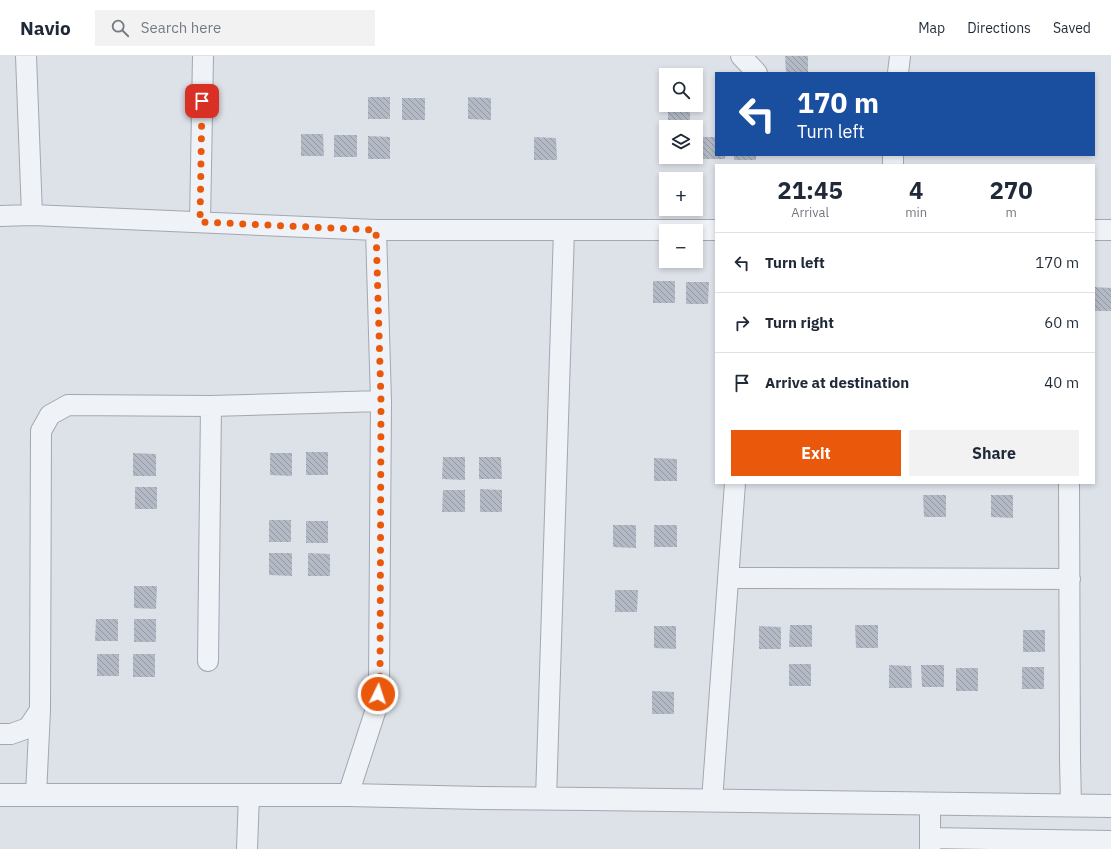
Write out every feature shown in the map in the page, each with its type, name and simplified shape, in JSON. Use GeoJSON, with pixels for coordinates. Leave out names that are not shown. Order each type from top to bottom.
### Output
{"type":"FeatureCollection","features":[{"type":"Feature","properties":{"kind":"street"},"geometry":{"type":"LineString","coordinates":[[26,56],[32,215]]}},
{"type":"Feature","properties":{"kind":"street"},"geometry":{"type":"LineString","coordinates":[[200,222],[203,56]]}},
{"type":"Feature","properties":{"kind":"street"},"geometry":{"type":"LineString","coordinates":[[741,56],[748,66],[756,72]]}},
{"type":"Feature","properties":{"kind":"street"},"geometry":{"type":"LineString","coordinates":[[898,72],[900,56]]}},
{"type":"Feature","properties":{"kind":"street"},"geometry":{"type":"LineString","coordinates":[[0,216],[32,215],[376,230],[715,230]]}},
{"type":"Feature","properties":{"kind":"street"},"geometry":{"type":"LineString","coordinates":[[348,795],[377,706],[380,682],[381,401],[376,230]]}},
{"type":"Feature","properties":{"kind":"street"},"geometry":{"type":"LineString","coordinates":[[546,798],[564,230]]}},
{"type":"Feature","properties":{"kind":"street"},"geometry":{"type":"LineString","coordinates":[[1095,230],[1111,230]]}},
{"type":"Feature","properties":{"kind":"street"},"geometry":{"type":"LineString","coordinates":[[36,795],[40,710],[41,431],[50,415],[68,405],[211,406],[381,401]]}},
{"type":"Feature","properties":{"kind":"street"},"geometry":{"type":"LineString","coordinates":[[208,661],[211,406]]}},
{"type":"Feature","properties":{"kind":"street"},"geometry":{"type":"LineString","coordinates":[[712,801],[735,484]]}},
{"type":"Feature","properties":{"kind":"street"},"geometry":{"type":"LineString","coordinates":[[1069,484],[1071,805]]}},
{"type":"Feature","properties":{"kind":"street"},"geometry":{"type":"LineString","coordinates":[[728,578],[1070,579]]}},
{"type":"Feature","properties":{"kind":"street"},"geometry":{"type":"LineString","coordinates":[[0,734],[11,734],[28,728],[40,710]]}},
{"type":"Feature","properties":{"kind":"street"},"geometry":{"type":"LineString","coordinates":[[247,849],[249,794]]}},
{"type":"Feature","properties":{"kind":"street"},"geometry":{"type":"LineString","coordinates":[[0,795],[249,794],[1111,806]]}},
{"type":"Feature","properties":{"kind":"street"},"geometry":{"type":"LineString","coordinates":[[930,804],[930,844],[1111,842]]}},
{"type":"Feature","properties":{"kind":"building"},"geometry":{"type":"Polygon","coordinates":[[[785,56],[808,56],[808,72],[786,72],[785,56]]]}},
{"type":"Feature","properties":{"kind":"building"},"geometry":{"type":"Polygon","coordinates":[[[368,97],[390,97],[390,119],[368,119],[368,97]]]}},
{"type":"Feature","properties":{"kind":"building"},"geometry":{"type":"Polygon","coordinates":[[[468,97],[491,98],[491,120],[468,119],[468,97]]]}},
{"type":"Feature","properties":{"kind":"building"},"geometry":{"type":"Polygon","coordinates":[[[402,98],[425,98],[425,120],[402,120],[402,98]]]}},
{"type":"Feature","properties":{"kind":"building"},"geometry":{"type":"Polygon","coordinates":[[[668,112],[690,112],[690,120],[668,120],[668,112]]]}},
{"type":"Feature","properties":{"kind":"building"},"geometry":{"type":"Polygon","coordinates":[[[301,134],[323,134],[324,156],[301,156],[301,134]]]}},
{"type":"Feature","properties":{"kind":"building"},"geometry":{"type":"Polygon","coordinates":[[[334,135],[357,135],[357,157],[334,157],[334,135]]]}},
{"type":"Feature","properties":{"kind":"building"},"geometry":{"type":"Polygon","coordinates":[[[368,136],[390,137],[390,159],[368,159],[368,136]]]}},
{"type":"Feature","properties":{"kind":"building"},"geometry":{"type":"Polygon","coordinates":[[[534,137],[556,138],[557,160],[534,160],[534,137]]]}},
{"type":"Feature","properties":{"kind":"building"},"geometry":{"type":"Polygon","coordinates":[[[703,137],[715,137],[715,156],[725,156],[725,159],[703,159],[703,137]]]}},
{"type":"Feature","properties":{"kind":"building"},"geometry":{"type":"Polygon","coordinates":[[[734,156],[756,156],[756,160],[734,160],[734,156]]]}},
{"type":"Feature","properties":{"kind":"building"},"geometry":{"type":"Polygon","coordinates":[[[653,281],[675,281],[675,303],[653,303],[653,281]]]}},
{"type":"Feature","properties":{"kind":"building"},"geometry":{"type":"Polygon","coordinates":[[[686,282],[709,282],[708,304],[686,304],[686,282]]]}},
{"type":"Feature","properties":{"kind":"building"},"geometry":{"type":"Polygon","coordinates":[[[1095,287],[1111,288],[1111,311],[1095,311],[1095,287]]]}},
{"type":"Feature","properties":{"kind":"building"},"geometry":{"type":"Polygon","coordinates":[[[306,452],[328,452],[328,475],[306,475],[306,452]]]}},
{"type":"Feature","properties":{"kind":"building"},"geometry":{"type":"Polygon","coordinates":[[[133,453],[156,454],[156,476],[133,476],[133,453]]]}},
{"type":"Feature","properties":{"kind":"building"},"geometry":{"type":"Polygon","coordinates":[[[270,453],[292,453],[292,476],[270,475],[270,453]]]}},
{"type":"Feature","properties":{"kind":"building"},"geometry":{"type":"Polygon","coordinates":[[[443,457],[465,457],[465,480],[442,479],[443,457]]]}},
{"type":"Feature","properties":{"kind":"building"},"geometry":{"type":"Polygon","coordinates":[[[479,457],[501,457],[502,479],[479,479],[479,457]]]}},
{"type":"Feature","properties":{"kind":"building"},"geometry":{"type":"Polygon","coordinates":[[[654,458],[677,459],[677,481],[654,481],[654,458]]]}},
{"type":"Feature","properties":{"kind":"building"},"geometry":{"type":"Polygon","coordinates":[[[135,487],[157,487],[157,509],[135,509],[135,487]]]}},
{"type":"Feature","properties":{"kind":"building"},"geometry":{"type":"Polygon","coordinates":[[[480,489],[502,490],[502,512],[480,512],[480,489]]]}},
{"type":"Feature","properties":{"kind":"building"},"geometry":{"type":"Polygon","coordinates":[[[443,490],[465,490],[465,512],[442,512],[443,490]]]}},
{"type":"Feature","properties":{"kind":"building"},"geometry":{"type":"Polygon","coordinates":[[[923,495],[946,495],[946,517],[924,517],[923,495]]]}},
{"type":"Feature","properties":{"kind":"building"},"geometry":{"type":"Polygon","coordinates":[[[991,495],[1013,495],[1013,518],[991,517],[991,495]]]}},
{"type":"Feature","properties":{"kind":"building"},"geometry":{"type":"Polygon","coordinates":[[[269,520],[291,520],[291,542],[269,542],[269,520]]]}},
{"type":"Feature","properties":{"kind":"building"},"geometry":{"type":"Polygon","coordinates":[[[306,521],[328,521],[328,543],[306,543],[306,521]]]}},
{"type":"Feature","properties":{"kind":"building"},"geometry":{"type":"Polygon","coordinates":[[[613,525],[636,525],[636,548],[613,547],[613,525]]]}},
{"type":"Feature","properties":{"kind":"building"},"geometry":{"type":"Polygon","coordinates":[[[654,525],[677,525],[677,547],[654,547],[654,525]]]}},
{"type":"Feature","properties":{"kind":"building"},"geometry":{"type":"Polygon","coordinates":[[[269,553],[292,553],[292,576],[269,575],[269,553]]]}},
{"type":"Feature","properties":{"kind":"building"},"geometry":{"type":"Polygon","coordinates":[[[308,553],[330,554],[330,576],[308,576],[308,553]]]}},
{"type":"Feature","properties":{"kind":"building"},"geometry":{"type":"Polygon","coordinates":[[[134,586],[157,586],[156,609],[134,608],[134,586]]]}},
{"type":"Feature","properties":{"kind":"building"},"geometry":{"type":"Polygon","coordinates":[[[615,590],[638,590],[637,612],[615,612],[615,590]]]}},
{"type":"Feature","properties":{"kind":"building"},"geometry":{"type":"Polygon","coordinates":[[[96,619],[118,619],[118,641],[95,641],[96,619]]]}},
{"type":"Feature","properties":{"kind":"building"},"geometry":{"type":"Polygon","coordinates":[[[134,619],[156,619],[156,642],[134,642],[134,619]]]}},
{"type":"Feature","properties":{"kind":"building"},"geometry":{"type":"Polygon","coordinates":[[[790,625],[812,625],[812,647],[789,647],[790,625]]]}},
{"type":"Feature","properties":{"kind":"building"},"geometry":{"type":"Polygon","coordinates":[[[855,625],[878,625],[878,648],[856,648],[855,625]]]}},
{"type":"Feature","properties":{"kind":"building"},"geometry":{"type":"Polygon","coordinates":[[[654,626],[676,626],[676,649],[654,648],[654,626]]]}},
{"type":"Feature","properties":{"kind":"building"},"geometry":{"type":"Polygon","coordinates":[[[759,626],[781,627],[781,649],[759,649],[759,626]]]}},
{"type":"Feature","properties":{"kind":"building"},"geometry":{"type":"Polygon","coordinates":[[[1023,630],[1045,630],[1045,652],[1023,652],[1023,630]]]}},
{"type":"Feature","properties":{"kind":"building"},"geometry":{"type":"Polygon","coordinates":[[[97,654],[119,654],[119,676],[97,676],[97,654]]]}},
{"type":"Feature","properties":{"kind":"building"},"geometry":{"type":"Polygon","coordinates":[[[133,654],[155,654],[155,677],[133,677],[133,654]]]}},
{"type":"Feature","properties":{"kind":"building"},"geometry":{"type":"Polygon","coordinates":[[[789,664],[811,664],[811,686],[789,686],[789,664]]]}},
{"type":"Feature","properties":{"kind":"building"},"geometry":{"type":"Polygon","coordinates":[[[889,665],[911,666],[912,688],[889,688],[889,665]]]}},
{"type":"Feature","properties":{"kind":"building"},"geometry":{"type":"Polygon","coordinates":[[[921,665],[944,665],[944,687],[922,687],[921,665]]]}},
{"type":"Feature","properties":{"kind":"building"},"geometry":{"type":"Polygon","coordinates":[[[1022,667],[1044,667],[1044,689],[1022,689],[1022,667]]]}},
{"type":"Feature","properties":{"kind":"building"},"geometry":{"type":"Polygon","coordinates":[[[956,668],[978,668],[978,691],[956,691],[956,668]]]}},
{"type":"Feature","properties":{"kind":"building"},"geometry":{"type":"Polygon","coordinates":[[[652,691],[674,692],[674,714],[652,714],[652,691]]]}},
{"type":"Feature","properties":{"kind":"route"},"geometry":{"type":"LineString","coordinates":[[202,101],[200,222],[376,230],[381,401],[380,682],[378,694]]}}]}
